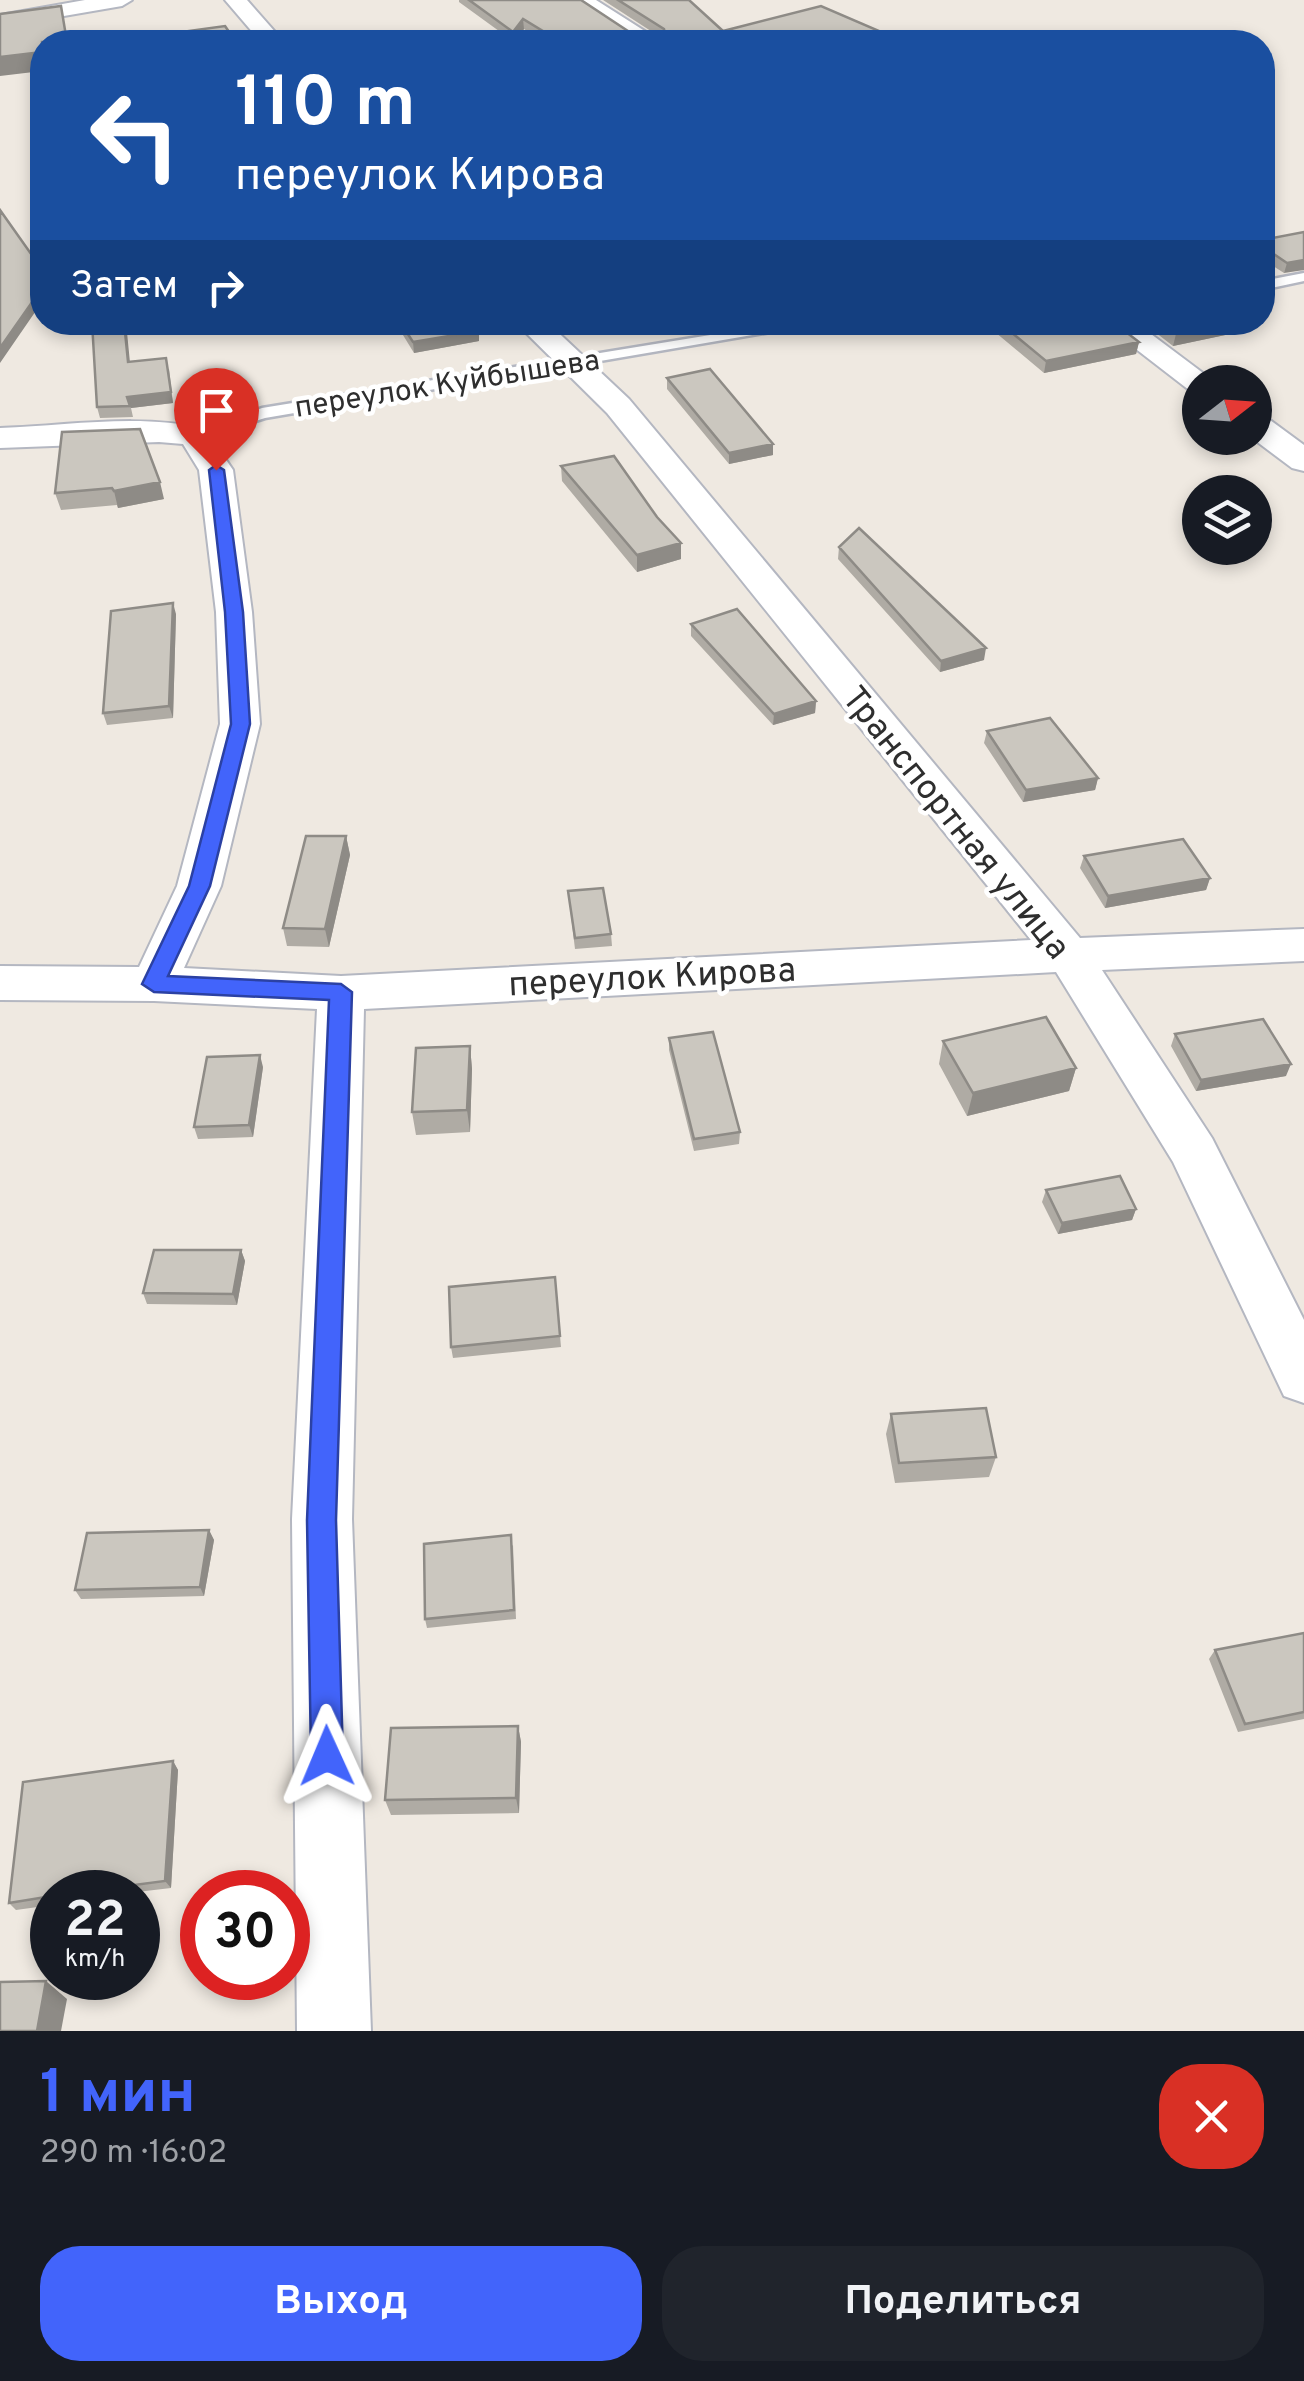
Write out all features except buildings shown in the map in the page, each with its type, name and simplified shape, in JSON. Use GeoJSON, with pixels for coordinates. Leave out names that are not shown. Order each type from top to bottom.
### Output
{"type":"FeatureCollection","features":[{"type":"Feature","properties":{"kind":"street"},"geometry":{"type":"LineString","coordinates":[[0,21],[122,0]]}},
{"type":"Feature","properties":{"kind":"street"},"geometry":{"type":"LineString","coordinates":[[234,0],[263,30]]}},
{"type":"Feature","properties":{"kind":"street"},"geometry":{"type":"LineString","coordinates":[[581,0],[631,30]]}},
{"type":"Feature","properties":{"kind":"street","name":"Транспортная улица"},"geometry":{"type":"LineString","coordinates":[[543,335],[618,406],[1070,957],[1194,1152],[1304,1378]]}},
{"type":"Feature","properties":{"kind":"street"},"geometry":{"type":"LineString","coordinates":[[1133,335],[1182,369]]}},
{"type":"Feature","properties":{"kind":"street","name":"переулок Куйбышева"},"geometry":{"type":"LineString","coordinates":[[0,438],[159,432],[194,436]]}},
{"type":"Feature","properties":{"kind":"street"},"geometry":{"type":"LineString","coordinates":[[154,984],[200,886],[240,724],[234,612],[216,470],[194,436]]}},
{"type":"Feature","properties":{"kind":"street","name":"переулок Кирова"},"geometry":{"type":"LineString","coordinates":[[0,982],[341,992],[847,964],[1304,945]]}},
{"type":"Feature","properties":{"kind":"street"},"geometry":{"type":"LineString","coordinates":[[334,2031],[322,1520],[341,992]]}},
{"type":"Feature","properties":{"kind":"lane"},"geometry":{"type":"LineString","coordinates":[[1275,283],[1304,277]]}},
{"type":"Feature","properties":{"kind":"lane","name":"переулок Куйбышева"},"geometry":{"type":"LineString","coordinates":[[194,436],[262,413],[742,335]]}},
{"type":"Feature","properties":{"kind":"route"},"geometry":{"type":"LineString","coordinates":[[216,470],[234,612],[240,724],[200,886],[154,984],[341,992],[322,1520],[327,1756]]}}]}
